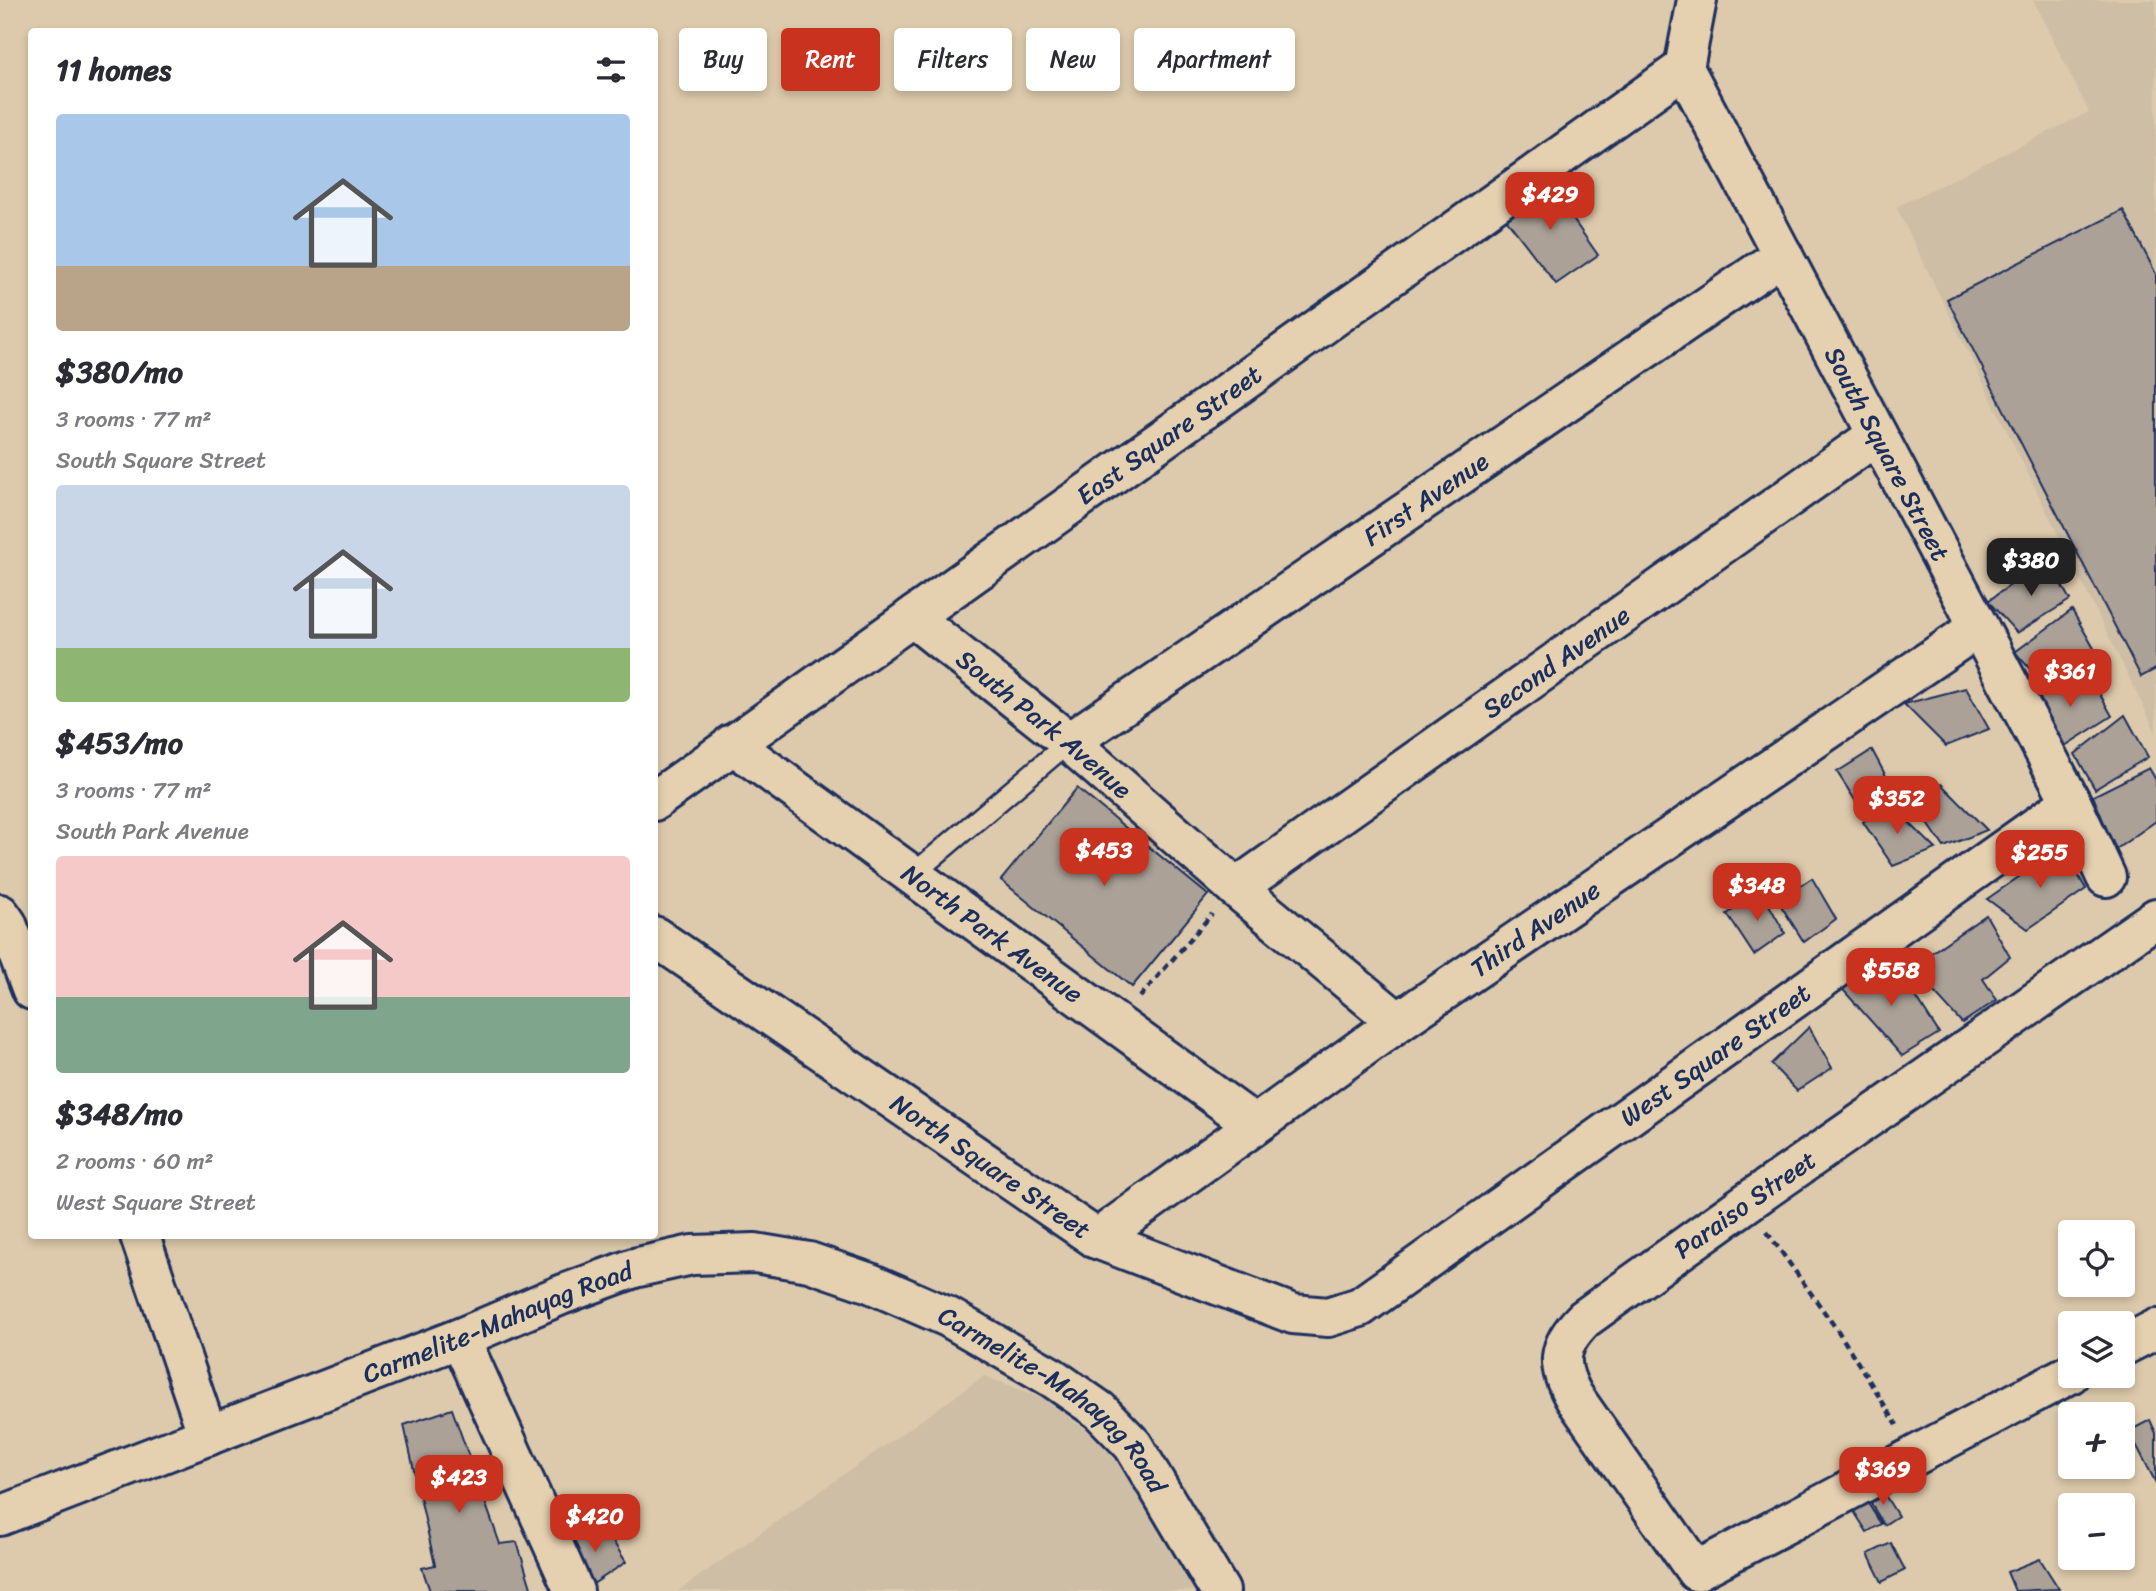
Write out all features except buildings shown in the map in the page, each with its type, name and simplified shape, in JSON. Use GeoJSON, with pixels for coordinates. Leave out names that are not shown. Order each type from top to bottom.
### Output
{"type":"FeatureCollection","features":[{"type":"Feature","properties":{"kind":"street"},"geometry":{"type":"LineString","coordinates":[[1684,68],[1697,0]]}},
{"type":"Feature","properties":{"kind":"street","name":"South Square Street"},"geometry":{"type":"LineString","coordinates":[[1684,68],[2071,802],[2106,877]]}},
{"type":"Feature","properties":{"kind":"street","name":"East Square Street"},"geometry":{"type":"LineString","coordinates":[[658,798],[1684,68]]}},
{"type":"Feature","properties":{"kind":"street","name":"First Avenue"},"geometry":{"type":"LineString","coordinates":[[1069,742],[1783,255]]}},
{"type":"Feature","properties":{"kind":"street","name":"Second Avenue"},"geometry":{"type":"LineString","coordinates":[[1236,888],[1877,435]]}},
{"type":"Feature","properties":{"kind":"street","name":"South Park Avenue"},"geometry":{"type":"LineString","coordinates":[[912,617],[1069,742],[1236,888],[1398,1022]]}},
{"type":"Feature","properties":{"kind":"street","name":"Third Avenue"},"geometry":{"type":"LineString","coordinates":[[1097,1239],[1398,1022],[1979,627]]}},
{"type":"Feature","properties":{"kind":"street","name":"North Park Avenue"},"geometry":{"type":"LineString","coordinates":[[732,744],[1254,1124]]}},
{"type":"Feature","properties":{"kind":"street","name":"West Square Street"},"geometry":{"type":"LineString","coordinates":[[1360,1307],[2071,802]]}},
{"type":"Feature","properties":{"kind":"street"},"geometry":{"type":"LineString","coordinates":[[0,914],[7,924],[28,979]]}},
{"type":"Feature","properties":{"kind":"street","name":"Paraiso Street"},"geometry":{"type":"LineString","coordinates":[[1916,1455],[1696,1572],[1574,1397],[1565,1381],[1561,1360],[1563,1346],[1571,1332],[1584,1319],[2156,918]]}},
{"type":"Feature","properties":{"kind":"street","name":"North Square Street"},"geometry":{"type":"LineString","coordinates":[[658,939],[1097,1239],[1293,1314],[1328,1317],[1360,1307]]}},
{"type":"Feature","properties":{"kind":"street"},"geometry":{"type":"LineString","coordinates":[[141,1239],[208,1436]]}},
{"type":"Feature","properties":{"kind":"street","name":"Carmelite-Mahayag Road"},"geometry":{"type":"LineString","coordinates":[[0,1516],[634,1268],[681,1258],[755,1253],[809,1262],[870,1283],[948,1317],[1053,1378],[1099,1410],[1133,1445],[1220,1591]]}},
{"type":"Feature","properties":{"kind":"street"},"geometry":{"type":"LineString","coordinates":[[2135,1340],[2156,1329]]}},
{"type":"Feature","properties":{"kind":"street"},"geometry":{"type":"LineString","coordinates":[[460,1338],[574,1591]]}},
{"type":"Feature","properties":{"kind":"street"},"geometry":{"type":"LineString","coordinates":[[1916,1455],[2058,1380]]}},
{"type":"Feature","properties":{"kind":"lane"},"geometry":{"type":"LineString","coordinates":[[912,875],[1069,742]]}},
{"type":"Feature","properties":{"kind":"path"},"geometry":{"type":"LineString","coordinates":[[1116,1023],[1236,888]]}},
{"type":"Feature","properties":{"kind":"path"},"geometry":{"type":"LineString","coordinates":[[1746,1203],[1838,1331],[1916,1455]]}},
{"type":"Feature","properties":{"kind":"shaded area"},"geometry":{"type":"Polygon","coordinates":[[[2033,0],[2156,0],[2156,732],[1896,207],[2089,112],[2033,0]]]}},
{"type":"Feature","properties":{"kind":"shaded area"},"geometry":{"type":"Polygon","coordinates":[[[984,1376],[1043,1398],[1091,1433],[1137,1484],[1200,1591],[678,1591],[984,1376]]]}}]}
